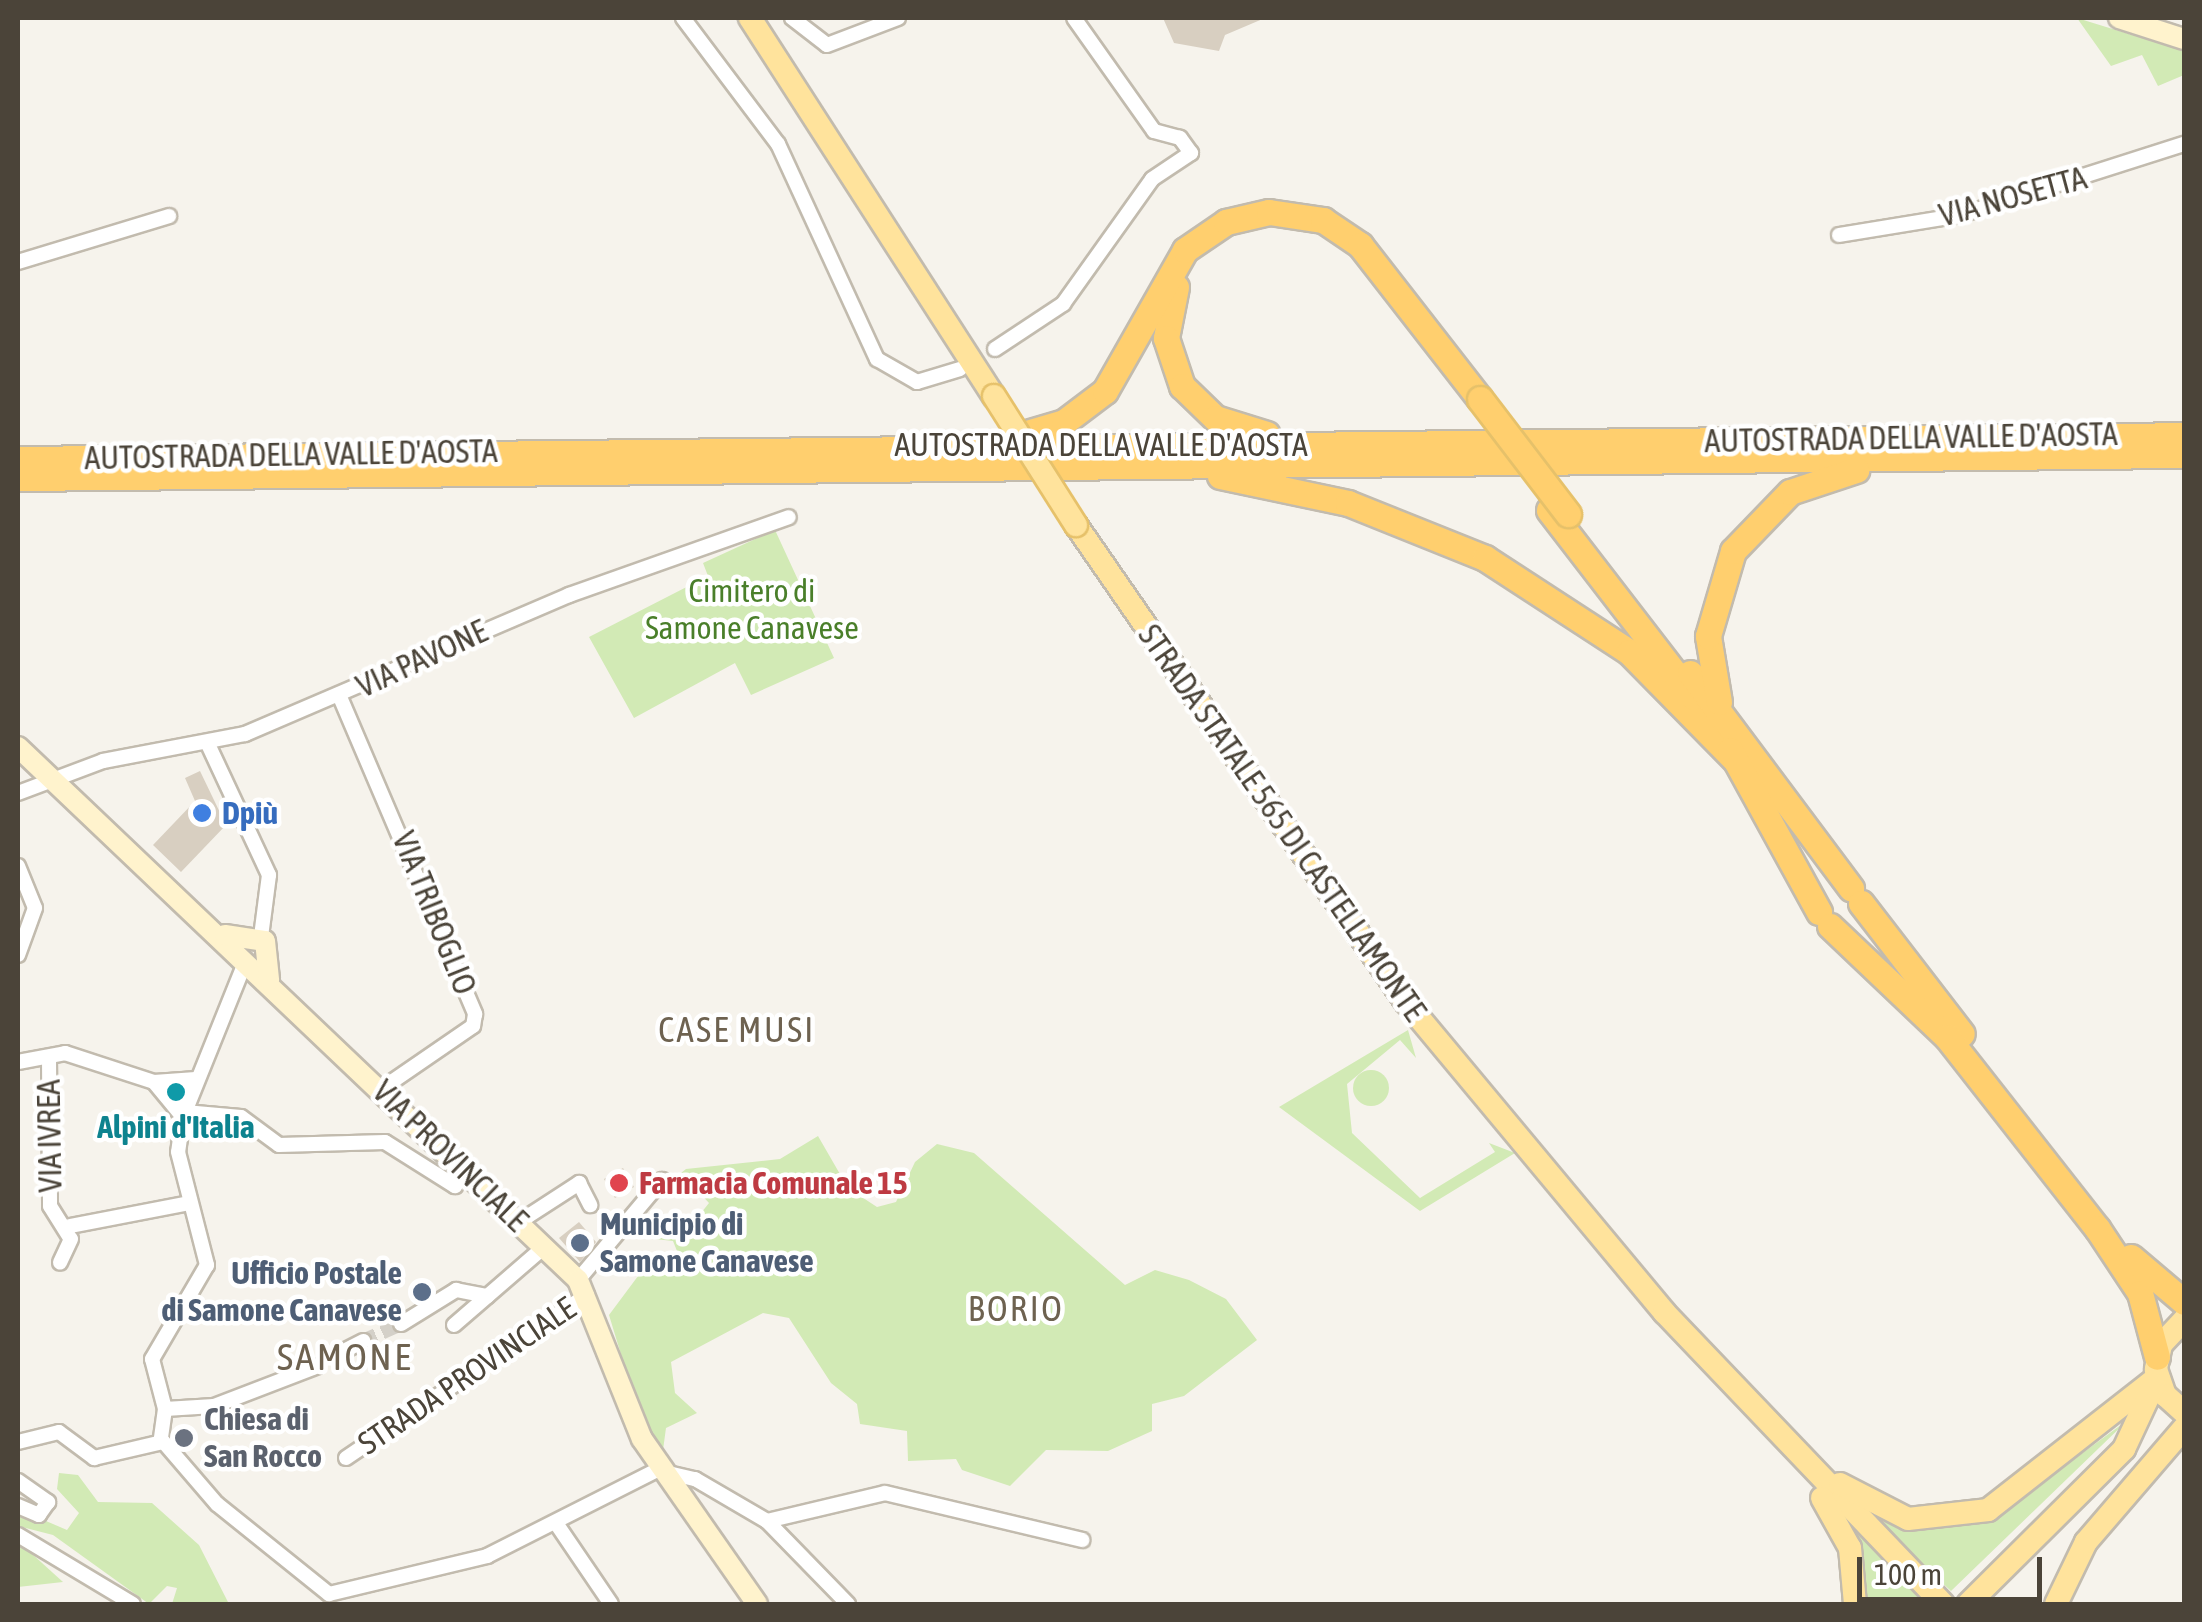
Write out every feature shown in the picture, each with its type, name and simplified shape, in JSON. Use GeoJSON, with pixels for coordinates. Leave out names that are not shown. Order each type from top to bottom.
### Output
{"type":"FeatureCollection","features":[{"type":"Feature","properties":{"kind":"highway"},"geometry":{"type":"LineString","coordinates":[[876,446],[1013,436],[1064,422],[1126,364],[1185,250],[1226,222],[1269,212],[1323,220],[1360,245],[1737,762],[1825,919],[1947,1036],[2085,1212],[2140,1294],[2156,1369]]}},
{"type":"Feature","properties":{"kind":"highway"},"geometry":{"type":"LineString","coordinates":[[1392,442],[1261,434],[1203,410],[1182,386],[1166,338],[1175,288],[1199,254],[1266,222],[1329,235],[1356,255],[1472,398]]}},
{"type":"Feature","properties":{"kind":"highway","name":"AUTOSTRADA DELLA VALLE D'AOSTA"},"geometry":{"type":"LineString","coordinates":[[18,459],[876,446],[2184,435]]}},
{"type":"Feature","properties":{"kind":"highway","name":"AUTOSTRADA DELLA VALLE D'AOSTA"},"geometry":{"type":"LineString","coordinates":[[18,478],[2184,455]]}},
{"type":"Feature","properties":{"kind":"highway"},"geometry":{"type":"LineString","coordinates":[[1727,721],[1711,673],[1710,620],[1726,566],[1754,524],[1821,476],[1980,456]]}},
{"type":"Feature","properties":{"kind":"highway"},"geometry":{"type":"LineString","coordinates":[[1091,466],[1304,492],[1450,541],[1617,643],[1737,762]]}},
{"type":"Feature","properties":{"kind":"highway"},"geometry":{"type":"LineString","coordinates":[[1558,512],[1727,721],[2134,1262],[2184,1302]]}},
{"type":"Feature","properties":{"kind":"main road","name":"STRADA STATALE 565 DI CASTELLAMONTE"},"geometry":{"type":"LineString","coordinates":[[750,18],[1076,525],[1405,1001],[1793,1453],[1943,1604]]}},
{"type":"Feature","properties":{"kind":"main road"},"geometry":{"type":"LineString","coordinates":[[2119,18],[2184,39]]}},
{"type":"Feature","properties":{"kind":"main road","name":"VIA PROVINCIALE"},"geometry":{"type":"LineString","coordinates":[[18,747],[251,950],[380,1090],[583,1287],[663,1470],[758,1604]]}},
{"type":"Feature","properties":{"kind":"main road"},"geometry":{"type":"LineString","coordinates":[[2124,1448],[2156,1369],[2184,1320]]}},
{"type":"Feature","properties":{"kind":"main road"},"geometry":{"type":"LineString","coordinates":[[1793,1453],[1811,1455],[1887,1514],[1968,1516],[2033,1482],[2156,1369]]}},
{"type":"Feature","properties":{"kind":"main road"},"geometry":{"type":"LineString","coordinates":[[1968,1604],[2124,1448],[2184,1415],[2165,1395],[2156,1369]]}},
{"type":"Feature","properties":{"kind":"main road"},"geometry":{"type":"LineString","coordinates":[[2056,1604],[2086,1542],[2184,1428]]}},
{"type":"Feature","properties":{"kind":"main road"},"geometry":{"type":"LineString","coordinates":[[1793,1453],[1845,1533],[1855,1604]]}},
{"type":"Feature","properties":{"kind":"street"},"geometry":{"type":"LineString","coordinates":[[683,18],[778,144],[876,359],[916,382],[960,369]]}},
{"type":"Feature","properties":{"kind":"street"},"geometry":{"type":"LineString","coordinates":[[792,18],[826,45],[898,18]]}},
{"type":"Feature","properties":{"kind":"street"},"geometry":{"type":"LineString","coordinates":[[996,349],[1063,304],[1152,178],[1190,153],[1180,138],[1154,131],[1074,18]]}},
{"type":"Feature","properties":{"kind":"street","name":"VIA NOSETTA"},"geometry":{"type":"LineString","coordinates":[[1838,235],[1961,214],[2184,144]]}},
{"type":"Feature","properties":{"kind":"street"},"geometry":{"type":"LineString","coordinates":[[18,262],[170,216]]}},
{"type":"Feature","properties":{"kind":"street","name":"VIA PAVONE"},"geometry":{"type":"LineString","coordinates":[[18,794],[48,777],[207,742],[340,697],[568,595],[788,517]]}},
{"type":"Feature","properties":{"kind":"street","name":"VIA TRIBOGLIO"},"geometry":{"type":"LineString","coordinates":[[340,697],[476,1022],[380,1090]]}},
{"type":"Feature","properties":{"kind":"street"},"geometry":{"type":"LineString","coordinates":[[162,1442],[165,1408],[152,1358],[207,1265],[178,1152],[184,1115],[251,950],[269,875],[207,742]]}},
{"type":"Feature","properties":{"kind":"street"},"geometry":{"type":"LineString","coordinates":[[18,866],[36,908],[18,954]]}},
{"type":"Feature","properties":{"kind":"street","name":"VIA IVREA"},"geometry":{"type":"LineString","coordinates":[[18,1062],[66,1053],[154,1082]]}},
{"type":"Feature","properties":{"kind":"street","name":"VIA IVREA"},"geometry":{"type":"LineString","coordinates":[[48,1057],[50,1206],[70,1226],[60,1263]]}},
{"type":"Feature","properties":{"kind":"street"},"geometry":{"type":"LineString","coordinates":[[154,1082],[196,1079]]}},
{"type":"Feature","properties":{"kind":"street"},"geometry":{"type":"LineString","coordinates":[[154,1082],[184,1115],[241,1117],[288,1147],[385,1142],[456,1186],[466,1171]]}},
{"type":"Feature","properties":{"kind":"street","name":"STRADA PROVINCIALE"},"geometry":{"type":"LineString","coordinates":[[346,1458],[583,1287],[662,1180]]}},
{"type":"Feature","properties":{"kind":"street"},"geometry":{"type":"LineString","coordinates":[[519,1222],[579,1184],[590,1205]]}},
{"type":"Feature","properties":{"kind":"street"},"geometry":{"type":"LineString","coordinates":[[70,1226],[190,1203]]}},
{"type":"Feature","properties":{"kind":"street","name":"STRADA PROVINCIALE"},"geometry":{"type":"LineString","coordinates":[[454,1325],[544,1247]]}},
{"type":"Feature","properties":{"kind":"street"},"geometry":{"type":"LineString","coordinates":[[401,1324],[456,1290],[488,1296]]}},
{"type":"Feature","properties":{"kind":"street"},"geometry":{"type":"LineString","coordinates":[[334,1356],[364,1342]]}},
{"type":"Feature","properties":{"kind":"street"},"geometry":{"type":"LineString","coordinates":[[165,1408],[214,1406],[318,1366]]}},
{"type":"Feature","properties":{"kind":"street"},"geometry":{"type":"LineString","coordinates":[[18,1442],[59,1432],[94,1458],[162,1442]]}},
{"type":"Feature","properties":{"kind":"street"},"geometry":{"type":"LineString","coordinates":[[162,1442],[234,1512],[334,1596],[402,1584],[558,1526],[663,1470],[696,1479],[768,1521],[848,1604]]}},
{"type":"Feature","properties":{"kind":"street"},"geometry":{"type":"LineString","coordinates":[[18,1481],[48,1502],[39,1515],[18,1506]]}},
{"type":"Feature","properties":{"kind":"street"},"geometry":{"type":"LineString","coordinates":[[768,1521],[885,1492],[1082,1540]]}},
{"type":"Feature","properties":{"kind":"street"},"geometry":{"type":"LineString","coordinates":[[558,1526],[611,1604]]}},
{"type":"Feature","properties":{"kind":"street"},"geometry":{"type":"LineString","coordinates":[[18,1535],[133,1604]]}},
{"type":"Feature","properties":{"kind":"green space"},"geometry":{"type":"Polygon","coordinates":[[[2077,18],[2184,51],[2184,75],[2158,86],[2142,55],[2111,66],[2077,18]]]}},
{"type":"Feature","properties":{"kind":"green space","name":"Cimitero di Samone Canavese"},"geometry":{"type":"Polygon","coordinates":[[[775,530],[834,658],[751,695],[735,663],[634,718],[589,637],[708,576],[703,563],[775,530]]]}},
{"type":"Feature","properties":{"kind":"green space"},"geometry":{"type":"Polygon","coordinates":[[[1408,1030],[1416,1058],[1400,1040],[1347,1084],[1352,1133],[1420,1198],[1495,1152],[1489,1143],[1515,1153],[1420,1211],[1279,1107],[1408,1030]]]}},
{"type":"Feature","properties":{"kind":"green space"},"geometry":{"type":"Polygon","coordinates":[[[1371,1070],[1384,1075],[1389,1088],[1384,1101],[1371,1106],[1358,1101],[1353,1088],[1358,1075],[1371,1070]]]}},
{"type":"Feature","properties":{"kind":"green space"},"geometry":{"type":"Polygon","coordinates":[[[818,1136],[848,1188],[877,1207],[896,1202],[915,1162],[937,1144],[974,1153],[1125,1285],[1155,1270],[1189,1280],[1226,1299],[1257,1340],[1184,1396],[1152,1404],[1152,1431],[1108,1451],[1046,1450],[1010,1486],[962,1470],[956,1459],[908,1461],[907,1431],[860,1424],[857,1404],[831,1383],[789,1318],[763,1313],[671,1362],[675,1393],[697,1413],[666,1428],[663,1450],[637,1407],[609,1315],[647,1264],[679,1256],[673,1241],[646,1238],[639,1223],[665,1220],[685,1233],[709,1203],[681,1173],[686,1169],[780,1159],[818,1136]]]}},
{"type":"Feature","properties":{"kind":"green space"},"geometry":{"type":"Polygon","coordinates":[[[2129,1419],[1951,1591],[1872,1518],[2013,1504],[2129,1419]]]}},
{"type":"Feature","properties":{"kind":"green space"},"geometry":{"type":"Polygon","coordinates":[[[59,1473],[78,1475],[98,1502],[152,1503],[199,1545],[229,1604],[172,1604],[177,1588],[167,1586],[149,1604],[53,1535],[18,1526],[18,1509],[67,1530],[79,1513],[57,1489],[59,1473]]]}},
{"type":"Feature","properties":{"kind":"green space"},"geometry":{"type":"Polygon","coordinates":[[[1850,1525],[1875,1548],[1930,1604],[1861,1604],[1850,1525]]]}},
{"type":"Feature","properties":{"kind":"green space"},"geometry":{"type":"Polygon","coordinates":[[[18,1544],[31,1553],[63,1582],[18,1587],[18,1544]]]}},
{"type":"Feature","properties":{"kind":"building"},"geometry":{"type":"Polygon","coordinates":[[[1163,18],[1265,18],[1225,35],[1219,51],[1174,43],[1163,18]]]}},
{"type":"Feature","properties":{"kind":"building","name":"Dpiù"},"geometry":{"type":"Polygon","coordinates":[[[200,771],[226,825],[181,872],[153,845],[195,801],[185,778],[200,771]]]}},
{"type":"Feature","properties":{"kind":"building","name":"Farmacia Comunale 15"},"geometry":{"type":"Polygon","coordinates":[[[623,1168],[634,1187],[615,1198],[604,1179],[623,1168]]]}},
{"type":"Feature","properties":{"kind":"building","name":"Municipio di Samone Canavese"},"geometry":{"type":"Polygon","coordinates":[[[579,1222],[596,1242],[580,1262],[559,1238],[579,1222]]]}},
{"type":"Feature","properties":{"kind":"tunnel"},"geometry":{"type":"LineString","coordinates":[[363,1341],[401,1324]]}},
{"type":"Feature","properties":{"kind":"place","name":"Dpiù"},"geometry":{"type":"Point","coordinates":[202,813]}},
{"type":"Feature","properties":{"kind":"place","name":"Alpini d'Italia"},"geometry":{"type":"Point","coordinates":[176,1092]}},
{"type":"Feature","properties":{"kind":"place","name":"Farmacia Comunale 15"},"geometry":{"type":"Point","coordinates":[619,1183]}},
{"type":"Feature","properties":{"kind":"place","name":"Municipio di Samone Canavese"},"geometry":{"type":"Point","coordinates":[580,1243]}},
{"type":"Feature","properties":{"kind":"place","name":"Ufficio Postale di Samone Canavese"},"geometry":{"type":"Point","coordinates":[422,1292]}},
{"type":"Feature","properties":{"kind":"place","name":"Chiesa di San Rocco"},"geometry":{"type":"Point","coordinates":[184,1438]}},
{"type":"Feature","properties":{"kind":"district","name":"CASE MUSI"},"geometry":{"type":"Point","coordinates":[737,1029]}},
{"type":"Feature","properties":{"kind":"district","name":"BORIO"},"geometry":{"type":"Point","coordinates":[1016,1308]}},
{"type":"Feature","properties":{"kind":"district","name":"SAMONE"},"geometry":{"type":"Point","coordinates":[345,1357]}}]}
